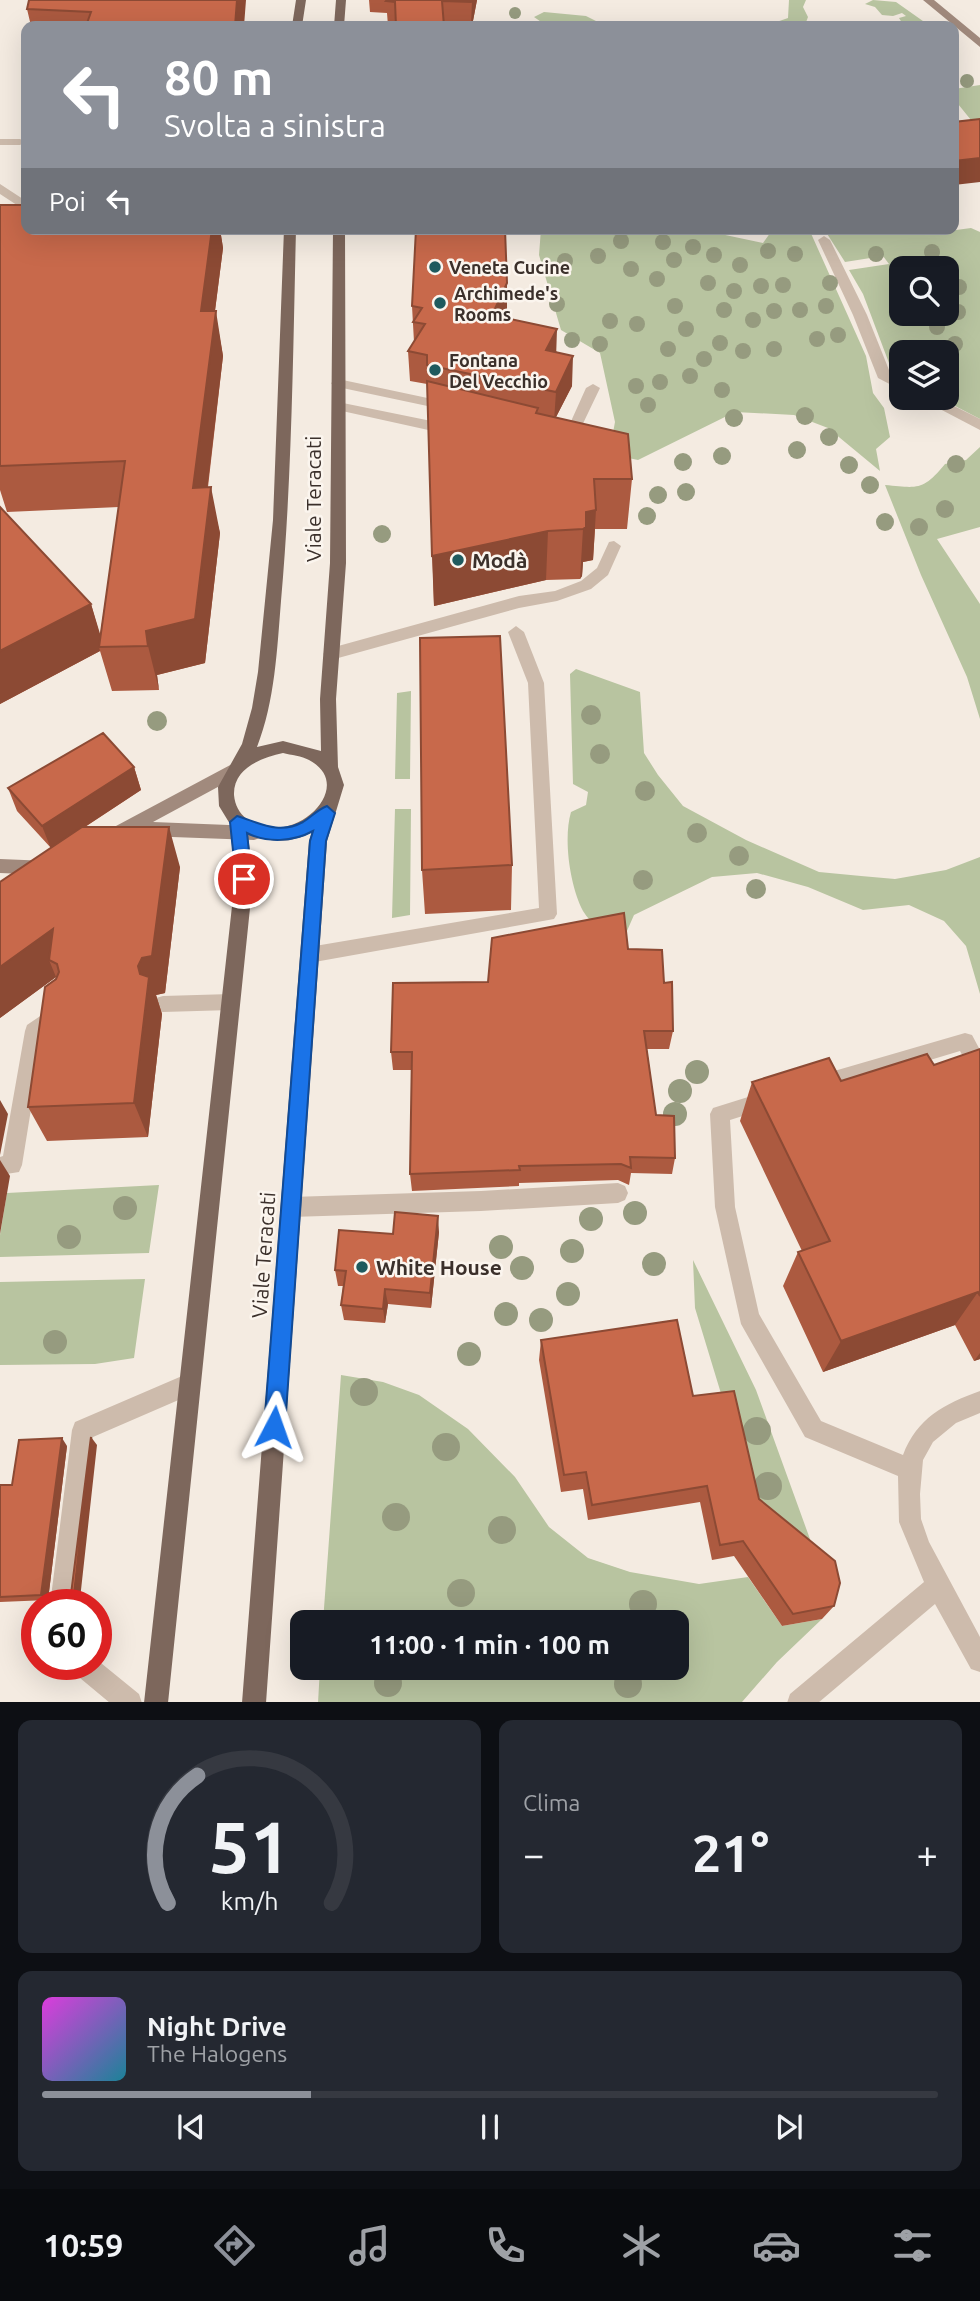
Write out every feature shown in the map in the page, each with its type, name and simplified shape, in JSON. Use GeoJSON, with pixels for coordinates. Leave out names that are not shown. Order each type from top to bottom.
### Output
{"type":"FeatureCollection","features":[{"type":"Feature","properties":{"kind":"main road"},"geometry":{"type":"LineString","coordinates":[[298,21],[301,0]]}},
{"type":"Feature","properties":{"kind":"main road"},"geometry":{"type":"LineString","coordinates":[[339,21],[341,0]]}},
{"type":"Feature","properties":{"kind":"main road","name":"Viale Teracati"},"geometry":{"type":"LineString","coordinates":[[238,766],[254,737],[264,700],[278,564],[290,235]]}},
{"type":"Feature","properties":{"kind":"main road","name":"Viale Teracati"},"geometry":{"type":"LineString","coordinates":[[330,768],[328,699],[338,563],[339,235]]}},
{"type":"Feature","properties":{"kind":"main road"},"geometry":{"type":"LineString","coordinates":[[156,1702],[244,879],[238,827],[225,802],[227,780],[238,766],[268,750],[297,748],[322,759],[335,778],[336,790],[327,813],[317,822],[290,833],[261,833]]}},
{"type":"Feature","properties":{"kind":"main road","name":"Viale Teracati"},"geometry":{"type":"LineString","coordinates":[[254,1702],[318,841],[327,813]]}},
{"type":"Feature","properties":{"kind":"street"},"geometry":{"type":"LineString","coordinates":[[928,0],[953,21]]}},
{"type":"Feature","properties":{"kind":"street"},"geometry":{"type":"LineString","coordinates":[[959,26],[980,44]]}},
{"type":"Feature","properties":{"kind":"street"},"geometry":{"type":"LineString","coordinates":[[90,848],[238,766]]}},
{"type":"Feature","properties":{"kind":"street"},"geometry":{"type":"LineString","coordinates":[[124,828],[238,827],[261,833]]}},
{"type":"Feature","properties":{"kind":"street"},"geometry":{"type":"LineString","coordinates":[[1,863],[55,869],[67,862]]}},
{"type":"Feature","properties":{"kind":"lane"},"geometry":{"type":"LineString","coordinates":[[0,142],[20,142]]}},
{"type":"Feature","properties":{"kind":"lane"},"geometry":{"type":"LineString","coordinates":[[0,188],[21,203]]}},
{"type":"Feature","properties":{"kind":"lane"},"geometry":{"type":"LineString","coordinates":[[824,240],[860,315],[885,378],[889,380]]}},
{"type":"Feature","properties":{"kind":"lane"},"geometry":{"type":"LineString","coordinates":[[338,383],[468,411]]}},
{"type":"Feature","properties":{"kind":"lane"},"geometry":{"type":"LineString","coordinates":[[546,428],[572,433],[593,388]]}},
{"type":"Feature","properties":{"kind":"lane"},"geometry":{"type":"LineString","coordinates":[[338,406],[471,435]]}},
{"type":"Feature","properties":{"kind":"lane"},"geometry":{"type":"LineString","coordinates":[[950,410],[980,425]]}},
{"type":"Feature","properties":{"kind":"lane"},"geometry":{"type":"LineString","coordinates":[[331,654],[519,602],[556,596],[586,585],[603,571],[614,546]]}},
{"type":"Feature","properties":{"kind":"lane"},"geometry":{"type":"LineString","coordinates":[[309,955],[548,914],[536,683],[516,632]]}},
{"type":"Feature","properties":{"kind":"lane"},"geometry":{"type":"LineString","coordinates":[[163,1004],[231,1002]]}},
{"type":"Feature","properties":{"kind":"lane"},"geometry":{"type":"LineString","coordinates":[[0,1166],[12,1166],[34,1031],[64,1008]]}},
{"type":"Feature","properties":{"kind":"lane"},"geometry":{"type":"LineString","coordinates":[[908,1469],[813,1429],[749,1317],[725,1206],[720,1114],[965,1041],[980,1069]]}},
{"type":"Feature","properties":{"kind":"lane"},"geometry":{"type":"LineString","coordinates":[[291,1207],[481,1201],[618,1193]]}},
{"type":"Feature","properties":{"kind":"lane"},"geometry":{"type":"LineString","coordinates":[[64,1589],[83,1430],[189,1384]]}},
{"type":"Feature","properties":{"kind":"lane"},"geometry":{"type":"LineString","coordinates":[[980,1402],[959,1408],[922,1436],[908,1469],[911,1524],[939,1585],[980,1660]]}},
{"type":"Feature","properties":{"kind":"lane"},"geometry":{"type":"LineString","coordinates":[[800,1702],[939,1585]]}},
{"type":"Feature","properties":{"kind":"lane"},"geometry":{"type":"LineString","coordinates":[[102,1680],[129,1702]]}},
{"type":"Feature","properties":{"kind":"green space"},"geometry":{"type":"Polygon","coordinates":[[[789,0],[806,0],[803,7],[808,17],[806,21],[779,21],[788,18],[789,0]]]}},
{"type":"Feature","properties":{"kind":"green space"},"geometry":{"type":"Polygon","coordinates":[[[873,0],[896,2],[923,21],[901,21],[899,18],[906,16],[902,13],[882,15],[875,7],[865,4],[873,0]]]}},
{"type":"Feature","properties":{"kind":"green space"},"geometry":{"type":"Polygon","coordinates":[[[544,12],[586,16],[596,21],[540,21],[534,17],[544,12]]]}},
{"type":"Feature","properties":{"kind":"green space"},"geometry":{"type":"Polygon","coordinates":[[[980,85],[980,121],[975,125],[959,105],[959,88],[980,85]]]}},
{"type":"Feature","properties":{"kind":"green space"},"geometry":{"type":"Polygon","coordinates":[[[971,228],[980,232],[980,419],[959,408],[959,340],[889,340],[889,363],[863,294],[849,270],[889,264],[883,256],[845,262],[828,235],[959,235],[959,230],[971,228]]]}},
{"type":"Feature","properties":{"kind":"green space"},"geometry":{"type":"Polygon","coordinates":[[[541,235],[725,235],[763,243],[769,235],[812,235],[866,356],[873,393],[884,408],[890,437],[876,449],[880,471],[828,428],[794,415],[735,412],[638,460],[609,454],[615,422],[600,353],[561,330],[539,255],[541,235]]]}},
{"type":"Feature","properties":{"kind":"green space"},"geometry":{"type":"Polygon","coordinates":[[[980,447],[980,527],[937,539],[980,604],[980,719],[967,677],[921,575],[885,485],[919,486],[931,479],[945,464],[966,460],[980,447]]]}},
{"type":"Feature","properties":{"kind":"green space"},"geometry":{"type":"Polygon","coordinates":[[[576,669],[640,692],[644,753],[658,775],[683,806],[746,840],[819,872],[895,879],[946,870],[980,857],[980,994],[966,946],[944,921],[909,905],[863,910],[808,887],[757,873],[712,877],[634,915],[623,940],[595,925],[586,916],[578,901],[571,876],[568,849],[571,812],[586,805],[588,792],[573,784],[570,674],[576,669]]]}},
{"type":"Feature","properties":{"kind":"green space"},"geometry":{"type":"Polygon","coordinates":[[[411,691],[410,779],[395,779],[397,693],[411,691]]]}},
{"type":"Feature","properties":{"kind":"green space"},"geometry":{"type":"Polygon","coordinates":[[[395,809],[411,809],[410,915],[392,918],[395,809]]]}},
{"type":"Feature","properties":{"kind":"green space"},"geometry":{"type":"Polygon","coordinates":[[[159,1185],[149,1253],[0,1257],[0,1235],[7,1193],[159,1185]]]}},
{"type":"Feature","properties":{"kind":"green space"},"geometry":{"type":"Polygon","coordinates":[[[693,1260],[756,1390],[823,1575],[759,1552],[726,1410],[695,1308],[693,1260]]]}},
{"type":"Feature","properties":{"kind":"green space"},"geometry":{"type":"Polygon","coordinates":[[[145,1279],[134,1358],[95,1364],[0,1365],[0,1282],[145,1279]]]}},
{"type":"Feature","properties":{"kind":"green space"},"geometry":{"type":"Polygon","coordinates":[[[341,1375],[383,1382],[419,1395],[468,1429],[515,1477],[549,1527],[588,1558],[630,1572],[699,1584],[748,1577],[782,1626],[822,1619],[777,1662],[742,1702],[318,1702],[319,1680],[689,1680],[689,1610],[324,1610],[341,1375]]]}},
{"type":"Feature","properties":{"kind":"building"},"geometry":{"type":"Polygon","coordinates":[[[29,0],[237,0],[235,21],[88,21],[91,12],[27,9],[29,0]]]}},
{"type":"Feature","properties":{"kind":"building"},"geometry":{"type":"Polygon","coordinates":[[[472,0],[442,1],[444,21],[396,21],[395,2],[386,1],[472,0]]]}},
{"type":"Feature","properties":{"kind":"building"},"geometry":{"type":"Polygon","coordinates":[[[980,119],[980,158],[959,160],[959,121],[980,119]]]}},
{"type":"Feature","properties":{"kind":"building"},"geometry":{"type":"Polygon","coordinates":[[[0,205],[21,205],[21,235],[211,235],[201,311],[216,311],[193,488],[211,487],[195,619],[146,631],[148,646],[99,647],[125,461],[0,466],[0,205]]]}},
{"type":"Feature","properties":{"kind":"building"},"geometry":{"type":"Polygon","coordinates":[[[416,235],[505,235],[507,283],[492,315],[557,329],[546,350],[573,356],[556,392],[427,365],[427,355],[408,351],[425,324],[413,322],[422,308],[412,306],[416,235]]]}},
{"type":"Feature","properties":{"kind":"building"},"geometry":{"type":"Polygon","coordinates":[[[427,381],[538,408],[536,413],[628,434],[632,479],[594,479],[596,510],[586,512],[586,527],[583,529],[548,531],[432,556],[427,381]]]}},
{"type":"Feature","properties":{"kind":"building"},"geometry":{"type":"Polygon","coordinates":[[[0,507],[91,604],[0,651],[0,507]]]}},
{"type":"Feature","properties":{"kind":"building"},"geometry":{"type":"Polygon","coordinates":[[[500,636],[512,865],[422,870],[420,638],[500,636]]]}},
{"type":"Feature","properties":{"kind":"building"},"geometry":{"type":"Polygon","coordinates":[[[103,733],[134,767],[42,826],[8,788],[103,733]]]}},
{"type":"Feature","properties":{"kind":"building"},"geometry":{"type":"Polygon","coordinates":[[[82,827],[169,827],[152,956],[142,958],[138,966],[140,974],[149,977],[134,1103],[28,1107],[45,987],[56,979],[59,972],[57,964],[49,960],[53,929],[0,967],[0,882],[82,827]]]}},
{"type":"Feature","properties":{"kind":"building"},"geometry":{"type":"Polygon","coordinates":[[[624,913],[628,949],[662,950],[664,983],[672,982],[673,1031],[644,1031],[656,1115],[674,1116],[675,1158],[630,1157],[631,1168],[621,1164],[519,1166],[520,1170],[410,1174],[412,1052],[391,1052],[393,983],[488,982],[492,938],[624,913]]]}},
{"type":"Feature","properties":{"kind":"building"},"geometry":{"type":"Polygon","coordinates":[[[980,1049],[980,1296],[978,1292],[841,1341],[798,1252],[830,1241],[752,1082],[829,1058],[841,1081],[927,1054],[934,1065],[980,1049]]]}},
{"type":"Feature","properties":{"kind":"building"},"geometry":{"type":"Polygon","coordinates":[[[395,1212],[438,1216],[430,1293],[385,1289],[383,1309],[341,1305],[346,1271],[335,1270],[339,1230],[393,1234],[395,1212]]]}},
{"type":"Feature","properties":{"kind":"building"},"geometry":{"type":"Polygon","coordinates":[[[677,1320],[693,1396],[734,1391],[759,1499],[835,1561],[840,1583],[834,1606],[793,1614],[743,1541],[720,1545],[707,1486],[592,1505],[586,1472],[564,1475],[541,1340],[677,1320]]]}},
{"type":"Feature","properties":{"kind":"building"},"geometry":{"type":"Polygon","coordinates":[[[91,1437],[75,1589],[72,1589],[91,1437]]]}},
{"type":"Feature","properties":{"kind":"building"},"geometry":{"type":"Polygon","coordinates":[[[62,1438],[42,1589],[21,1589],[21,1596],[0,1597],[0,1485],[12,1485],[19,1440],[62,1438]]]}},
{"type":"Feature","properties":{"kind":"place","name":"Veneta Cucine"},"geometry":{"type":"Point","coordinates":[435,267]}},
{"type":"Feature","properties":{"kind":"place","name":"Archimede's Rooms"},"geometry":{"type":"Point","coordinates":[440,303]}},
{"type":"Feature","properties":{"kind":"place","name":"Fontana Del Vecchio"},"geometry":{"type":"Point","coordinates":[435,370]}},
{"type":"Feature","properties":{"kind":"place","name":"Modà"},"geometry":{"type":"Point","coordinates":[458,560]}},
{"type":"Feature","properties":{"kind":"place","name":"White House"},"geometry":{"type":"Point","coordinates":[362,1267]}},
{"type":"Feature","properties":{"kind":"route"},"geometry":{"type":"LineString","coordinates":[[244,879],[237,822],[248,829],[276,835],[305,829],[327,813],[318,841],[274,1427]]}}]}
